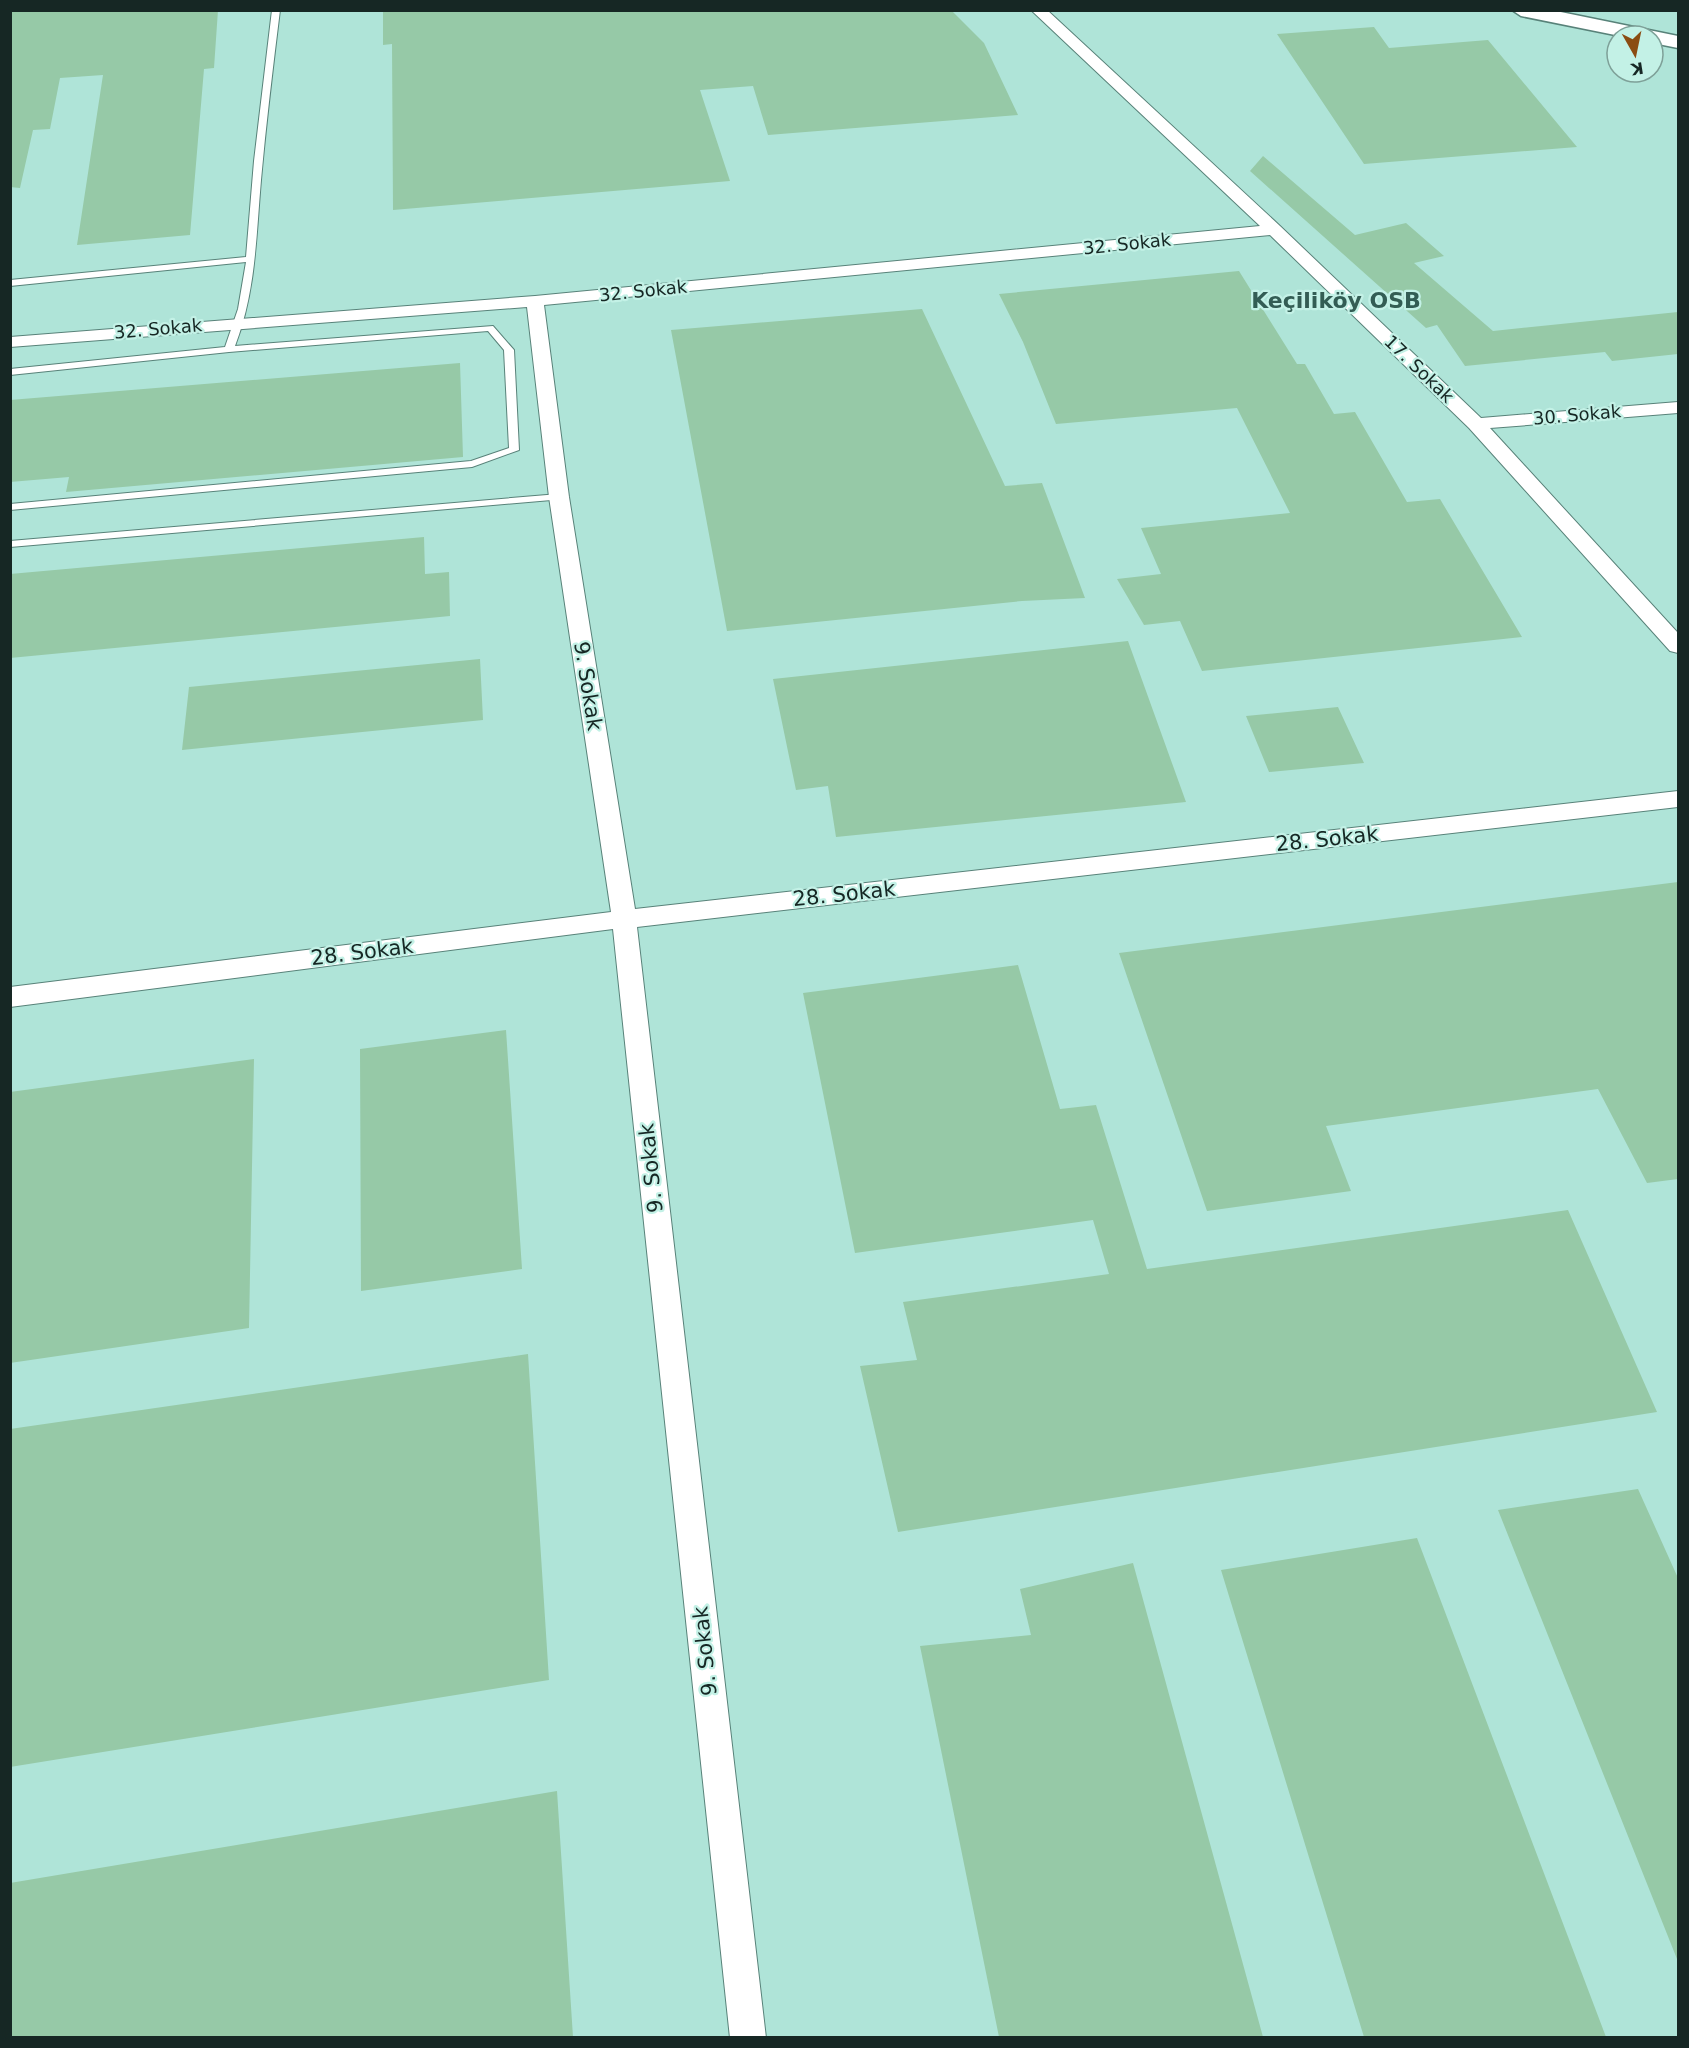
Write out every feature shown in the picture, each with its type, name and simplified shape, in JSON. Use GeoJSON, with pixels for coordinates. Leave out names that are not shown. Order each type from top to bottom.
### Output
{"type":"FeatureCollection","features":[{"type":"Feature","properties":{"kind":"street","name":"17. Sokak"},"geometry":{"type":"LineString","coordinates":[[1038,10],[1274,230],[1476,424],[1678,646]]}},
{"type":"Feature","properties":{"kind":"street"},"geometry":{"type":"LineString","coordinates":[[1521,10],[1605,27]]}},
{"type":"Feature","properties":{"kind":"street","name":"32. Sokak"},"geometry":{"type":"LineString","coordinates":[[10,342],[241,322],[535,301],[1274,230]]}},
{"type":"Feature","properties":{"kind":"street","name":"9. Sokak"},"geometry":{"type":"LineString","coordinates":[[535,301],[559,497],[624,919],[748,2037]]}},
{"type":"Feature","properties":{"kind":"street","name":"30. Sokak"},"geometry":{"type":"LineString","coordinates":[[1476,424],[1678,407]]}},
{"type":"Feature","properties":{"kind":"street","name":"28. Sokak"},"geometry":{"type":"LineString","coordinates":[[10,997],[624,919],[1678,799]]}},
{"type":"Feature","properties":{"kind":"lane"},"geometry":{"type":"LineString","coordinates":[[229,349],[241,322],[252,259],[256,183],[276,10]]}},
{"type":"Feature","properties":{"kind":"lane"},"geometry":{"type":"LineString","coordinates":[[10,283],[252,259]]}},
{"type":"Feature","properties":{"kind":"lane"},"geometry":{"type":"LineString","coordinates":[[10,372],[229,349],[490,328],[509,350],[514,450],[472,464],[10,507]]}},
{"type":"Feature","properties":{"kind":"lane"},"geometry":{"type":"LineString","coordinates":[[10,544],[559,497]]}},
{"type":"Feature","properties":{"kind":"shaded area"},"geometry":{"type":"Polygon","coordinates":[[[11,11],[1678,11],[1678,2037],[11,2038],[11,11]]]}},
{"type":"Feature","properties":{"kind":"building"},"geometry":{"type":"Polygon","coordinates":[[[10,10],[218,10],[214,68],[204,69],[190,235],[77,245],[103,75],[60,78],[50,129],[33,130],[20,188],[10,187],[10,10]]]}},
{"type":"Feature","properties":{"kind":"building"},"geometry":{"type":"Polygon","coordinates":[[[383,10],[951,10],[984,43],[1018,115],[768,135],[753,86],[700,90],[730,181],[393,210],[392,44],[383,45],[383,10]]]}},
{"type":"Feature","properties":{"kind":"building"},"geometry":{"type":"Polygon","coordinates":[[[1374,27],[1389,48],[1488,40],[1577,147],[1364,164],[1277,34],[1374,27]]]}},
{"type":"Feature","properties":{"kind":"building"},"geometry":{"type":"Polygon","coordinates":[[[1263,156],[1355,235],[1406,223],[1444,256],[1414,263],[1493,331],[1678,312],[1678,354],[1612,361],[1605,352],[1465,366],[1437,325],[1426,328],[1250,171],[1263,156]]]}},
{"type":"Feature","properties":{"kind":"building"},"geometry":{"type":"Polygon","coordinates":[[[1239,271],[1297,364],[1305,364],[1334,414],[1355,412],[1407,502],[1440,499],[1522,637],[1202,671],[1180,621],[1144,625],[1117,579],[1161,574],[1141,528],[1290,513],[1237,408],[1056,424],[1023,342],[999,294],[1239,271]]]}},
{"type":"Feature","properties":{"kind":"building"},"geometry":{"type":"Polygon","coordinates":[[[922,309],[1005,486],[1042,483],[1085,598],[1022,601],[727,631],[671,330],[922,309]]]}},
{"type":"Feature","properties":{"kind":"building"},"geometry":{"type":"Polygon","coordinates":[[[460,363],[463,457],[66,492],[69,477],[10,482],[10,400],[460,363]]]}},
{"type":"Feature","properties":{"kind":"building"},"geometry":{"type":"Polygon","coordinates":[[[424,537],[425,574],[449,572],[450,616],[10,658],[10,574],[424,537]]]}},
{"type":"Feature","properties":{"kind":"building"},"geometry":{"type":"Polygon","coordinates":[[[1128,641],[1186,802],[836,837],[828,786],[796,790],[773,679],[1128,641]]]}},
{"type":"Feature","properties":{"kind":"building"},"geometry":{"type":"Polygon","coordinates":[[[480,659],[483,720],[182,750],[189,687],[480,659]]]}},
{"type":"Feature","properties":{"kind":"building"},"geometry":{"type":"Polygon","coordinates":[[[1338,707],[1364,763],[1269,772],[1246,716],[1338,707]]]}},
{"type":"Feature","properties":{"kind":"building"},"geometry":{"type":"Polygon","coordinates":[[[1678,882],[1678,1179],[1647,1183],[1598,1089],[1326,1126],[1351,1191],[1207,1211],[1119,953],[1678,882]]]}},
{"type":"Feature","properties":{"kind":"building"},"geometry":{"type":"Polygon","coordinates":[[[1018,965],[1060,1109],[1096,1105],[1147,1269],[1568,1210],[1657,1412],[898,1532],[860,1366],[917,1360],[903,1302],[1109,1274],[1093,1220],[855,1253],[803,993],[1018,965]]]}},
{"type":"Feature","properties":{"kind":"building"},"geometry":{"type":"Polygon","coordinates":[[[506,1030],[522,1269],[361,1291],[360,1049],[506,1030]]]}},
{"type":"Feature","properties":{"kind":"building"},"geometry":{"type":"Polygon","coordinates":[[[254,1059],[249,1328],[10,1363],[10,1092],[254,1059]]]}},
{"type":"Feature","properties":{"kind":"building"},"geometry":{"type":"Polygon","coordinates":[[[528,1354],[549,1680],[10,1767],[10,1429],[528,1354]]]}},
{"type":"Feature","properties":{"kind":"building"},"geometry":{"type":"Polygon","coordinates":[[[1638,1489],[1678,1578],[1677,1959],[1498,1510],[1638,1489]]]}},
{"type":"Feature","properties":{"kind":"building"},"geometry":{"type":"Polygon","coordinates":[[[1417,1538],[1606,2037],[1364,2037],[1221,1570],[1417,1538]]]}},
{"type":"Feature","properties":{"kind":"building"},"geometry":{"type":"Polygon","coordinates":[[[1133,1563],[1263,2037],[999,2037],[920,1646],[1031,1635],[1020,1589],[1133,1563]]]}},
{"type":"Feature","properties":{"kind":"building"},"geometry":{"type":"Polygon","coordinates":[[[557,1791],[573,2037],[10,2037],[10,1883],[557,1791]]]}},
{"type":"Feature","properties":{"kind":"district","name":"Keçiliköy OSB"},"geometry":{"type":"Point","coordinates":[1336,300]}}]}
